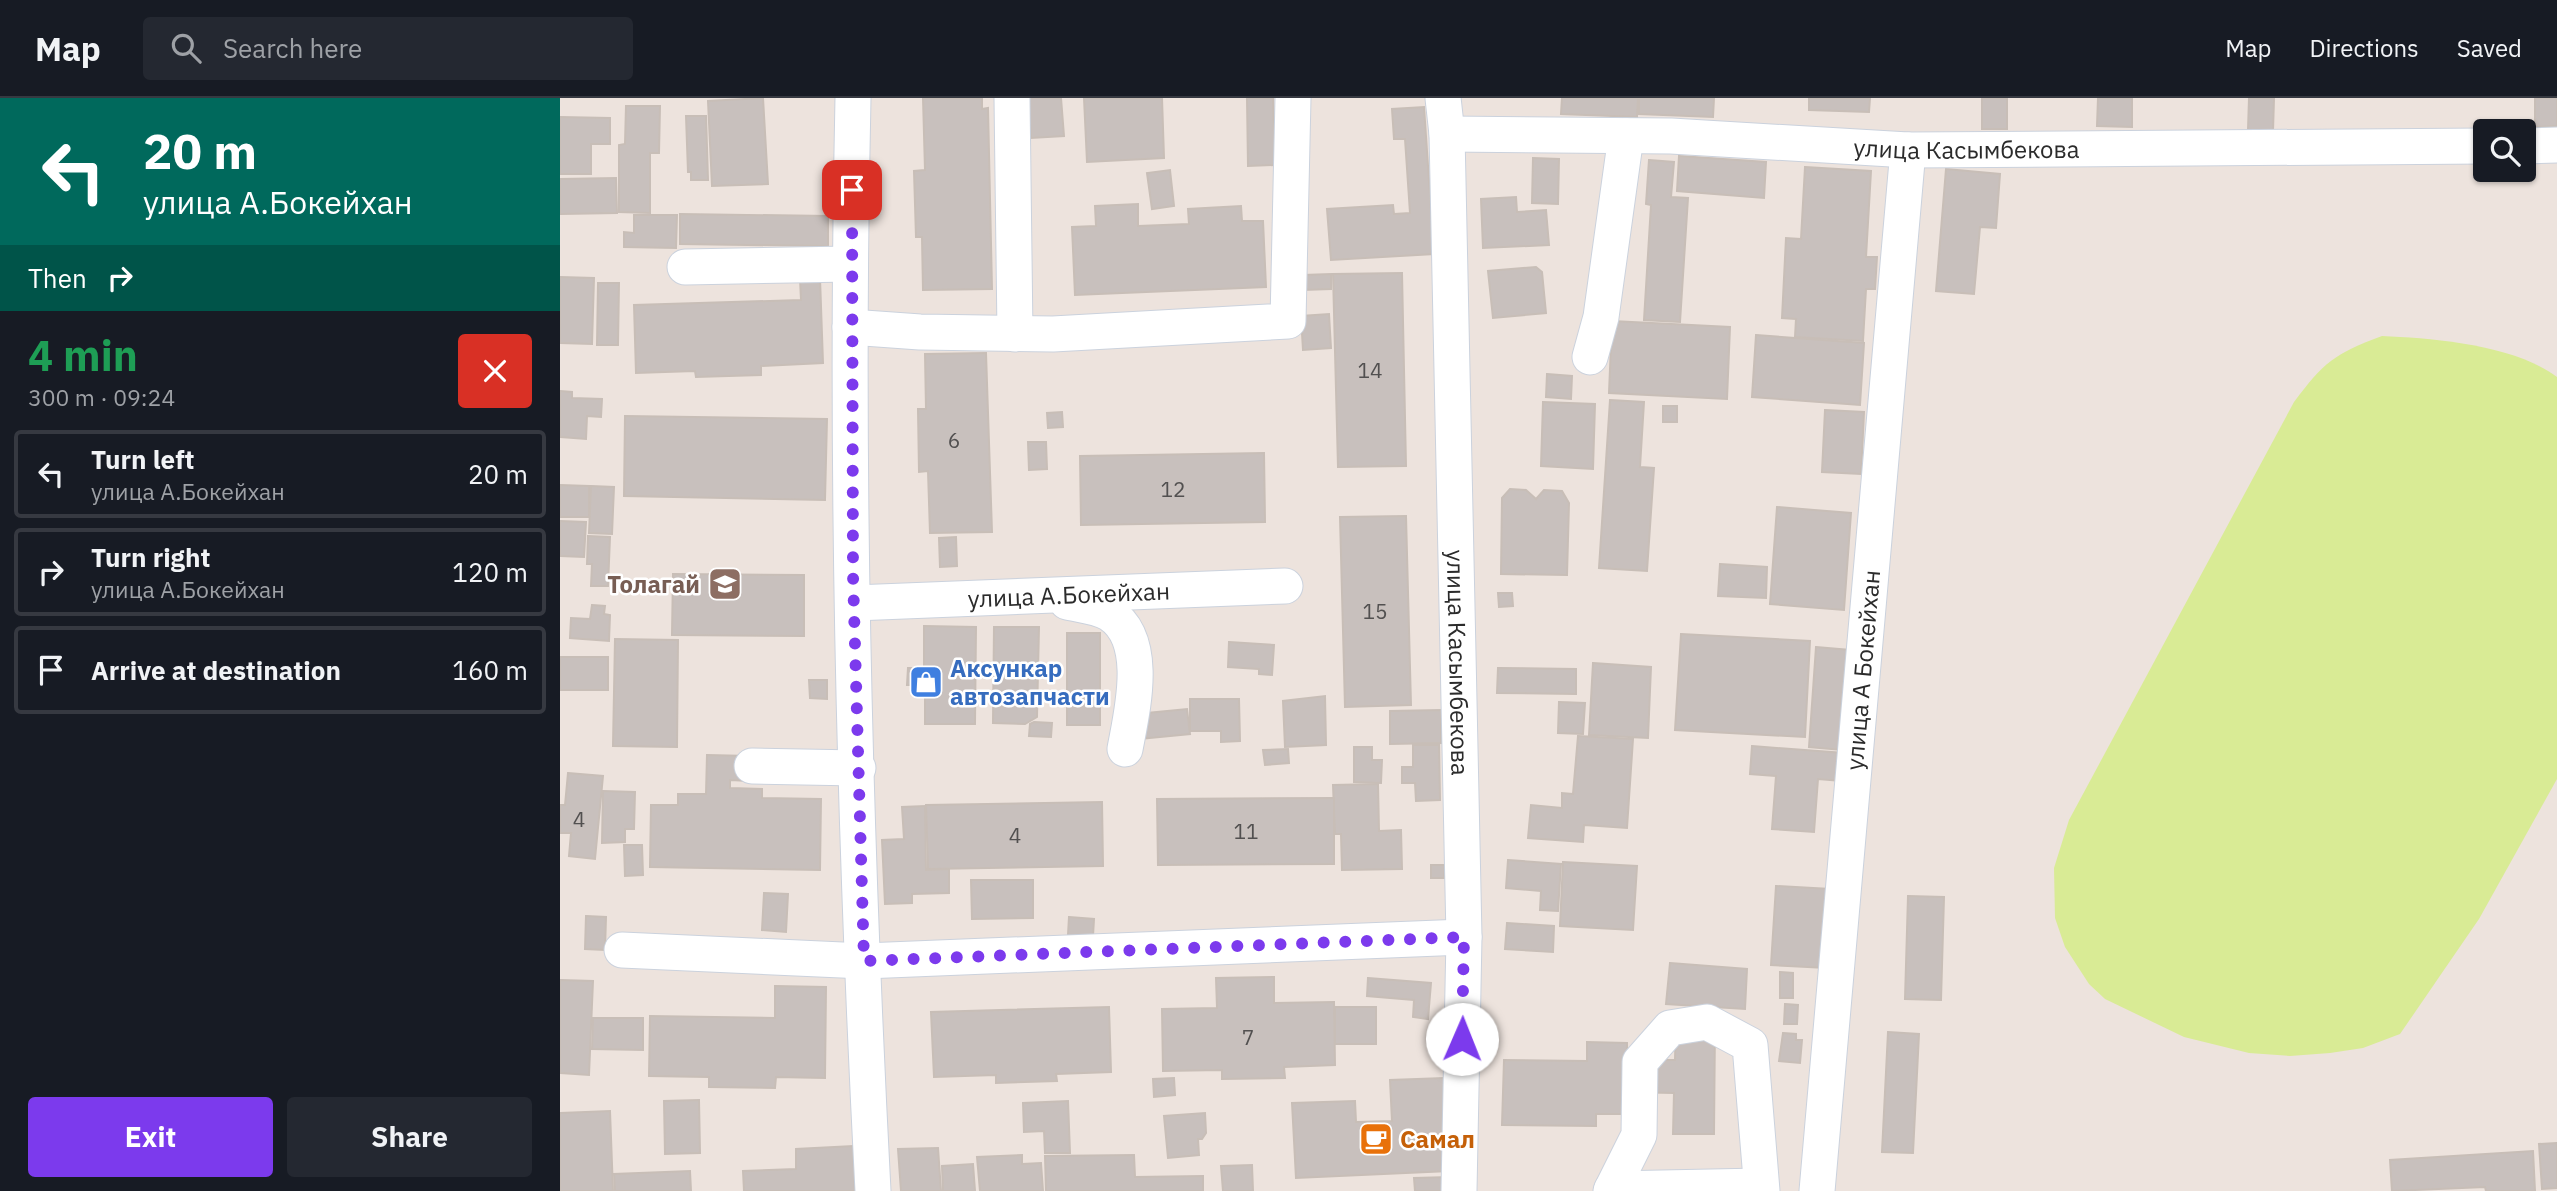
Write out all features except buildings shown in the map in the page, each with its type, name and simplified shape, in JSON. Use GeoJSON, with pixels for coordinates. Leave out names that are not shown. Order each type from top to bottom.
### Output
{"type":"FeatureCollection","features":[{"type":"Feature","properties":{"kind":"street"},"geometry":{"type":"LineString","coordinates":[[853,98],[850,327],[854,603],[873,1191]]}},
{"type":"Feature","properties":{"kind":"street"},"geometry":{"type":"LineString","coordinates":[[1012,98],[1015,334]]}},
{"type":"Feature","properties":{"kind":"street"},"geometry":{"type":"LineString","coordinates":[[850,327],[1015,334],[1288,321],[1293,98]]}},
{"type":"Feature","properties":{"kind":"street","name":"улица Касымбекова"},"geometry":{"type":"LineString","coordinates":[[1443,98],[1447,134],[1464,937],[1459,1191]]}},
{"type":"Feature","properties":{"kind":"street","name":"улица Касымбекова"},"geometry":{"type":"LineString","coordinates":[[1447,134],[1626,136],[1908,150],[2473,146]]}},
{"type":"Feature","properties":{"kind":"street"},"geometry":{"type":"LineString","coordinates":[[1590,357],[1601,317],[1626,136]]}},
{"type":"Feature","properties":{"kind":"street"},"geometry":{"type":"LineString","coordinates":[[2536,146],[2557,145]]}},
{"type":"Feature","properties":{"kind":"street","name":"улица А Бокейхан"},"geometry":{"type":"LineString","coordinates":[[1817,1191],[1908,150]]}},
{"type":"Feature","properties":{"kind":"street"},"geometry":{"type":"LineString","coordinates":[[685,267],[850,264]]}},
{"type":"Feature","properties":{"kind":"street","name":"улица А.Бокейхан"},"geometry":{"type":"LineString","coordinates":[[854,603],[1285,586]]}},
{"type":"Feature","properties":{"kind":"street"},"geometry":{"type":"LineString","coordinates":[[1040,595],[1110,614],[1130,635],[1136,693],[1125,749]]}},
{"type":"Feature","properties":{"kind":"street"},"geometry":{"type":"LineString","coordinates":[[752,766],[858,768]]}},
{"type":"Feature","properties":{"kind":"street"},"geometry":{"type":"LineString","coordinates":[[622,950],[864,961],[1464,937]]}},
{"type":"Feature","properties":{"kind":"street"},"geometry":{"type":"LineString","coordinates":[[1707,1022],[1750,1045],[1762,1189],[1612,1190],[1639,1135],[1640,1062],[1670,1028],[1707,1022]]}},
{"type":"Feature","properties":{"kind":"green space"},"geometry":{"type":"Polygon","coordinates":[[[2382,336],[2449,341],[2497,350],[2540,366],[2557,377],[2557,779],[2479,919],[2400,1034],[2363,1048],[2330,1053],[2290,1056],[2249,1053],[2184,1037],[2105,999],[2089,984],[2065,947],[2055,918],[2054,868],[2069,820],[2294,402],[2331,361],[2352,348],[2382,336]]]}},
{"type":"Feature","properties":{"kind":"place","name":"Толагай"},"geometry":{"type":"Point","coordinates":[725,584]}},
{"type":"Feature","properties":{"kind":"place","name":"Аксункар автозапчасти"},"geometry":{"type":"Point","coordinates":[926,682]}},
{"type":"Feature","properties":{"kind":"place","name":"Самал"},"geometry":{"type":"Point","coordinates":[1376,1139]}},
{"type":"Feature","properties":{"kind":"route"},"geometry":{"type":"LineString","coordinates":[[852,190],[850,327],[853,575],[864,961],[1464,937],[1462,1039]]}}]}
